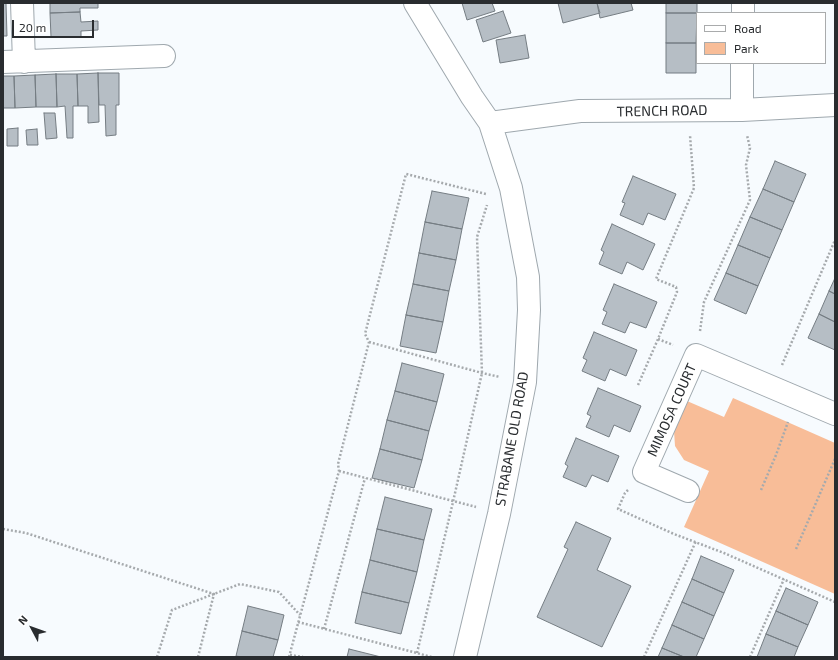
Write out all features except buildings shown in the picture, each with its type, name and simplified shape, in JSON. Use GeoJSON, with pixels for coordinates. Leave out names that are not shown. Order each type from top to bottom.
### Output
{"type":"FeatureCollection","features":[{"type":"Feature","properties":{"kind":"street"},"geometry":{"type":"LineString","coordinates":[[22,3],[14,62],[164,56]]}},
{"type":"Feature","properties":{"kind":"street","name":"STRABANE OLD ROAD"},"geometry":{"type":"LineString","coordinates":[[415,3],[472,98],[490,124],[511,188],[528,277],[529,310],[525,382],[499,514],[465,657]]}},
{"type":"Feature","properties":{"kind":"street"},"geometry":{"type":"LineString","coordinates":[[742,64],[742,110]]}},
{"type":"Feature","properties":{"kind":"street","name":"TRENCH ROAD"},"geometry":{"type":"LineString","coordinates":[[490,124],[580,111],[742,110],[835,105]]}},
{"type":"Feature","properties":{"kind":"street","name":"MIMOSA COURT"},"geometry":{"type":"LineString","coordinates":[[688,491],[644,472],[696,355],[835,414]]}},
{"type":"Feature","properties":{"kind":"path"},"geometry":{"type":"LineString","coordinates":[[696,355],[704,302],[750,200],[746,164],[750,148],[742,110]]}},
{"type":"Feature","properties":{"kind":"path"},"geometry":{"type":"LineString","coordinates":[[638,385],[677,292],[676,287],[656,279],[694,188],[688,111]]}},
{"type":"Feature","properties":{"kind":"path"},"geometry":{"type":"LineString","coordinates":[[303,657],[290,656],[339,471],[338,464],[369,342],[365,334],[406,174],[491,196],[511,188]]}},
{"type":"Feature","properties":{"kind":"path"},"geometry":{"type":"LineString","coordinates":[[417,653],[482,373],[477,237],[491,196]]}},
{"type":"Feature","properties":{"kind":"path"},"geometry":{"type":"LineString","coordinates":[[773,387],[835,240]]}},
{"type":"Feature","properties":{"kind":"path"},"geometry":{"type":"LineString","coordinates":[[369,342],[482,373]]}},
{"type":"Feature","properties":{"kind":"path"},"geometry":{"type":"LineString","coordinates":[[761,490],[800,398]]}},
{"type":"Feature","properties":{"kind":"path"},"geometry":{"type":"LineString","coordinates":[[796,549],[835,459]]}},
{"type":"Feature","properties":{"kind":"path"},"geometry":{"type":"LineString","coordinates":[[339,471],[470,506]]}},
{"type":"Feature","properties":{"kind":"path"},"geometry":{"type":"LineString","coordinates":[[644,472],[625,493],[618,510],[674,534],[696,541],[835,602]]}},
{"type":"Feature","properties":{"kind":"path"},"geometry":{"type":"LineString","coordinates":[[324,629],[365,478]]}},
{"type":"Feature","properties":{"kind":"path"},"geometry":{"type":"LineString","coordinates":[[3,529],[26,533],[214,594]]}},
{"type":"Feature","properties":{"kind":"path"},"geometry":{"type":"LineString","coordinates":[[644,657],[696,541]]}},
{"type":"Feature","properties":{"kind":"path"},"geometry":{"type":"LineString","coordinates":[[750,657],[784,579]]}},
{"type":"Feature","properties":{"kind":"path"},"geometry":{"type":"LineString","coordinates":[[157,657],[172,610],[240,584],[279,592],[300,615]]}},
{"type":"Feature","properties":{"kind":"path"},"geometry":{"type":"LineString","coordinates":[[198,657],[214,594]]}},
{"type":"Feature","properties":{"kind":"path"},"geometry":{"type":"LineString","coordinates":[[298,622],[432,657]]}},
{"type":"Feature","properties":{"kind":"green space"},"geometry":{"type":"Polygon","coordinates":[[[733,398],[835,443],[835,594],[684,527],[709,471],[684,460],[675,446],[674,431],[687,401],[724,417],[733,398]]]}}]}
